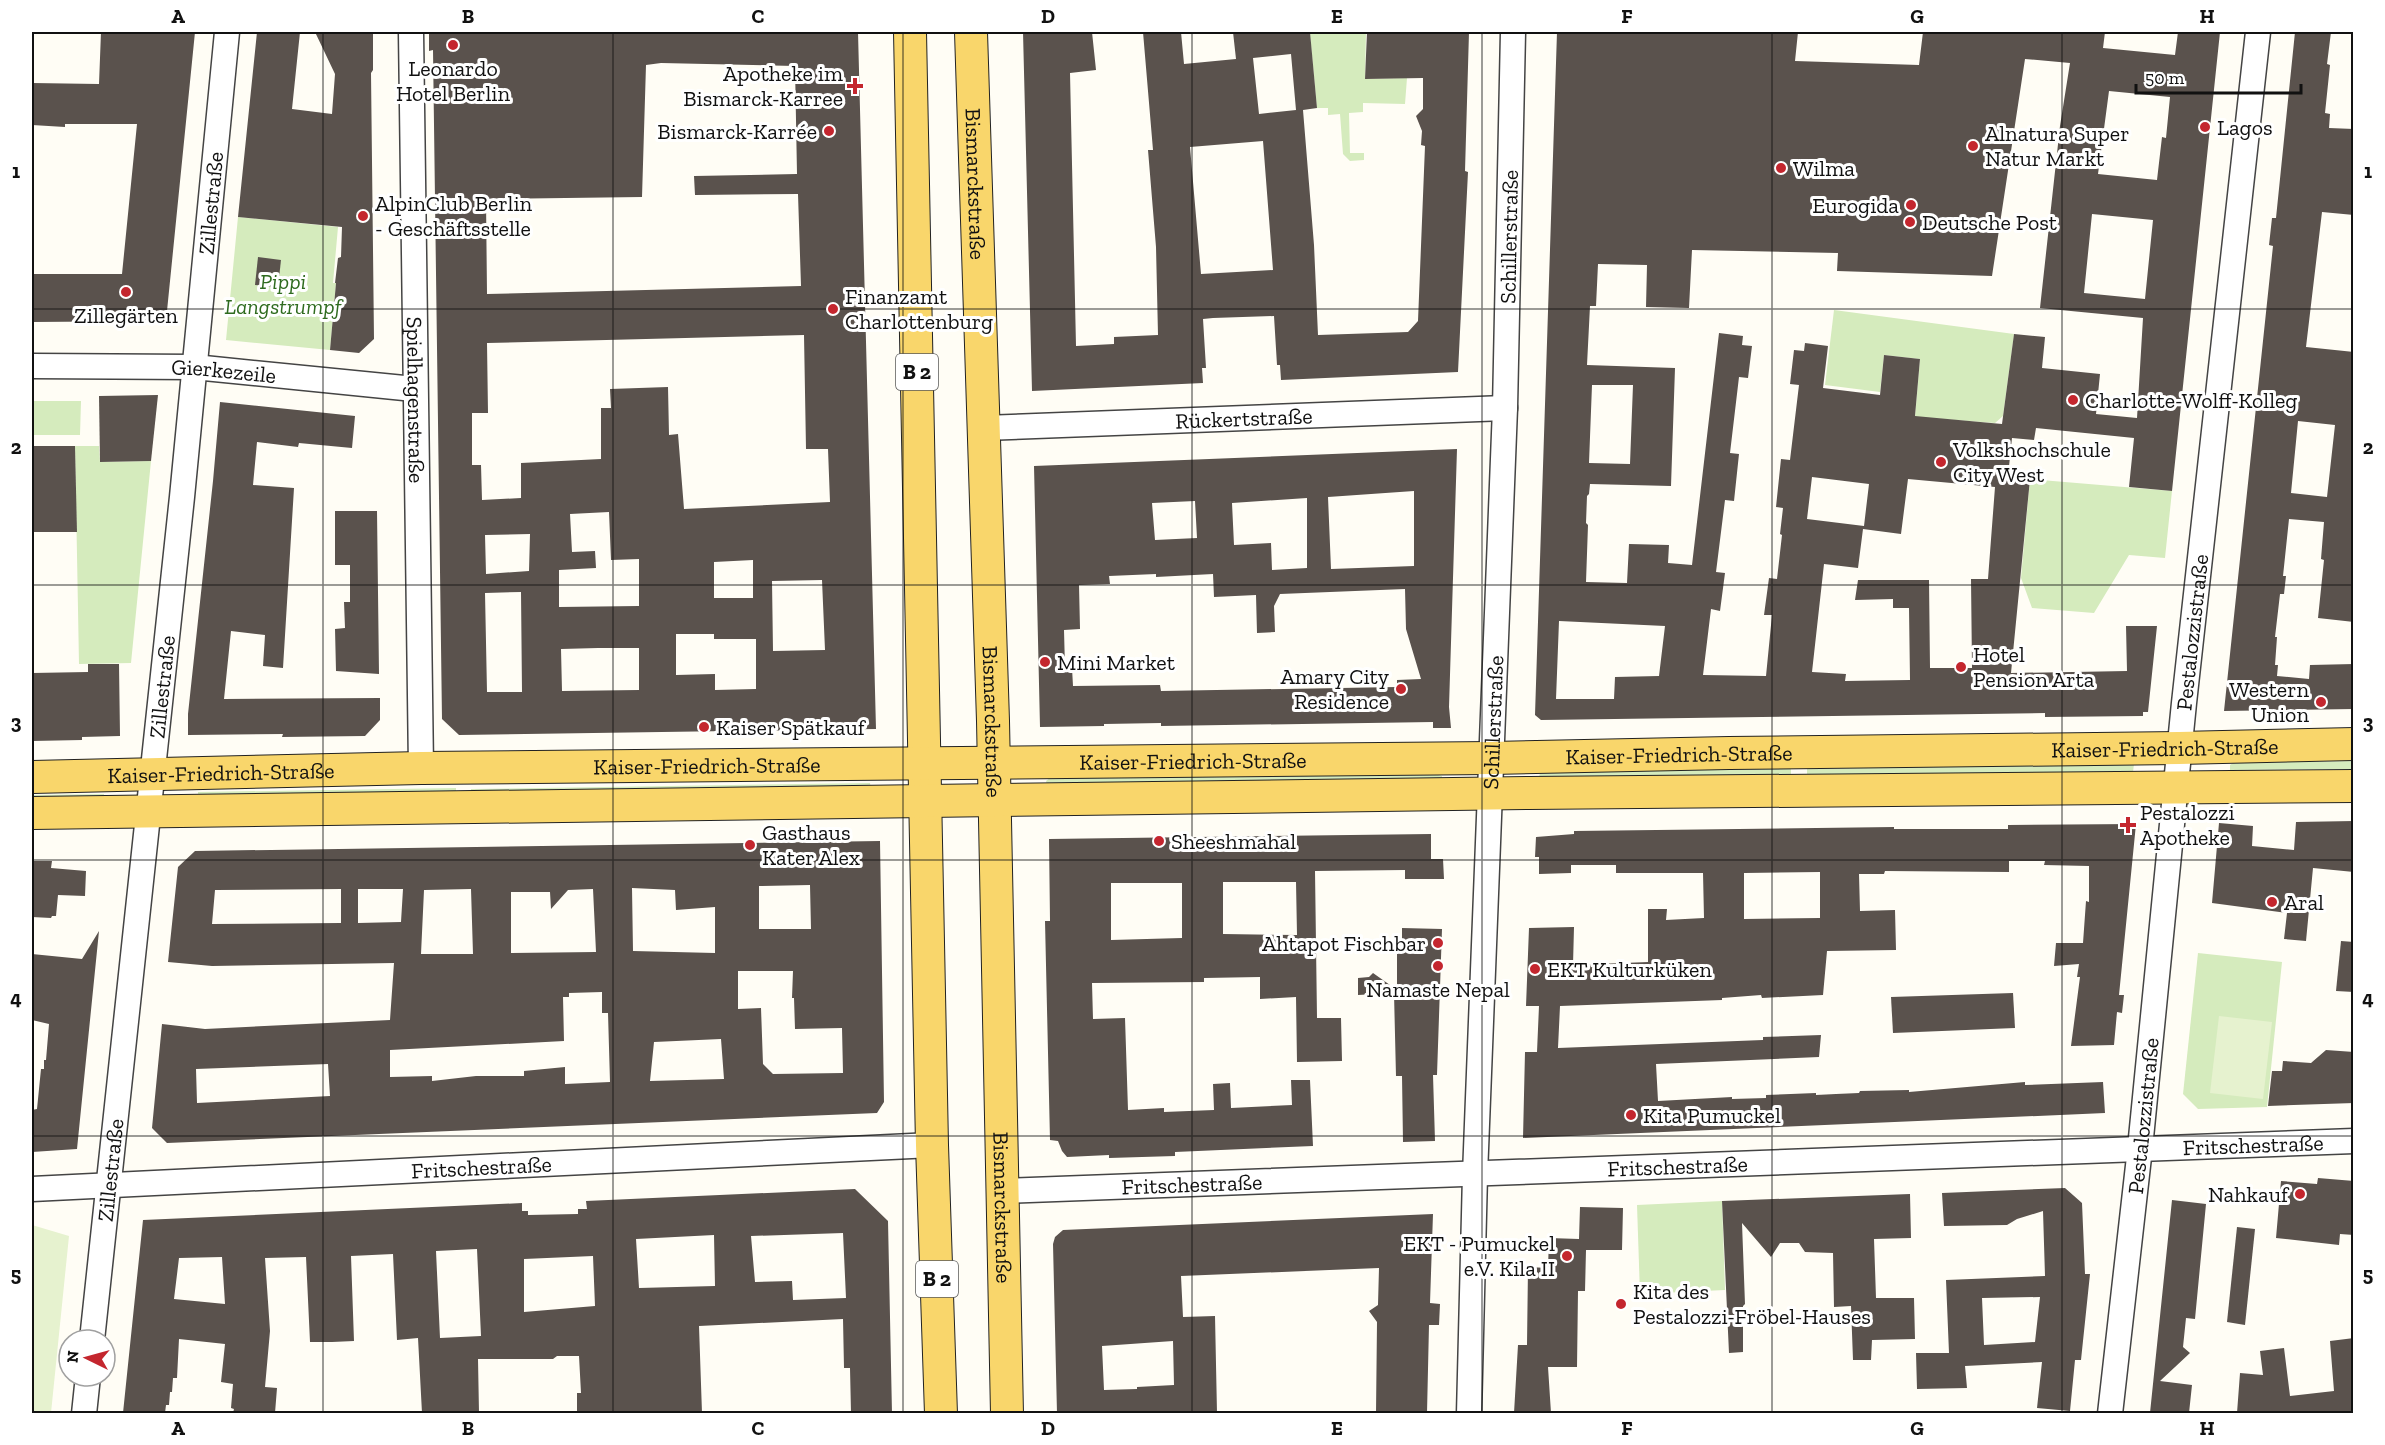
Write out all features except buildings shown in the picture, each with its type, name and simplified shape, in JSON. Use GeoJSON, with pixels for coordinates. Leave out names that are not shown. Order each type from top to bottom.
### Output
{"type":"FeatureCollection","features":[{"type":"Feature","properties":{"kind":"main road","name":"B 2"},"geometry":{"type":"LineString","coordinates":[[910,32],[932,1145],[941,1413]]}},
{"type":"Feature","properties":{"kind":"main road","name":"Bismarckstraße"},"geometry":{"type":"LineString","coordinates":[[971,32],[994,763],[1007,1413]]}},
{"type":"Feature","properties":{"kind":"main road","name":"Kaiser-Friedrich-Straße"},"geometry":{"type":"LineString","coordinates":[[32,777],[421,768],[1492,758],[2354,744]]}},
{"type":"Feature","properties":{"kind":"main road","name":"Kaiser-Friedrich-Straße"},"geometry":{"type":"LineString","coordinates":[[32,813],[1491,794],[2354,786]]}},
{"type":"Feature","properties":{"kind":"street","name":"Zillestraße"},"geometry":{"type":"LineString","coordinates":[[93,1328],[227,32]]}},
{"type":"Feature","properties":{"kind":"street","name":"Spielhagenstraße"},"geometry":{"type":"LineString","coordinates":[[411,32],[414,390],[421,768]]}},
{"type":"Feature","properties":{"kind":"street","name":"Schillerstraße"},"geometry":{"type":"LineString","coordinates":[[1469,1413],[1475,1175],[1505,408],[1513,32]]}},
{"type":"Feature","properties":{"kind":"street","name":"Pestalozzistraße"},"geometry":{"type":"LineString","coordinates":[[2110,1413],[2258,32]]}},
{"type":"Feature","properties":{"kind":"street","name":"Gierkezeile"},"geometry":{"type":"LineString","coordinates":[[32,366],[194,367],[414,390]]}},
{"type":"Feature","properties":{"kind":"street","name":"Rückertstraße"},"geometry":{"type":"LineString","coordinates":[[984,428],[1505,408]]}},
{"type":"Feature","properties":{"kind":"street","name":"Fritschestraße"},"geometry":{"type":"LineString","coordinates":[[1002,1191],[2354,1141]]}},
{"type":"Feature","properties":{"kind":"street","name":"Fritschestraße"},"geometry":{"type":"LineString","coordinates":[[32,1189],[932,1145]]}},
{"type":"Feature","properties":{"kind":"street"},"geometry":{"type":"LineString","coordinates":[[84,1413],[87,1388]]}},
{"type":"Feature","properties":{"kind":"green space"},"geometry":{"type":"Polygon","coordinates":[[[1366,32],[1365,79],[1407,78],[1405,104],[1363,103],[1363,112],[1349,113],[1350,153],[1364,153],[1364,160],[1350,161],[1343,154],[1340,114],[1328,115],[1328,108],[1317,108],[1310,34],[1366,32]]]}},
{"type":"Feature","properties":{"kind":"green space","name":"Pippi Langstrumpf"},"geometry":{"type":"Polygon","coordinates":[[[238,217],[338,227],[330,350],[226,340],[238,217]]]}},
{"type":"Feature","properties":{"kind":"green space"},"geometry":{"type":"Polygon","coordinates":[[[1834,310],[2014,334],[2003,416],[1995,423],[1915,417],[1920,359],[1884,355],[1880,392],[1825,385],[1834,310]]]}},
{"type":"Feature","properties":{"kind":"green space"},"geometry":{"type":"Polygon","coordinates":[[[32,401],[81,401],[80,435],[32,435],[32,401]]]}},
{"type":"Feature","properties":{"kind":"green space"},"geometry":{"type":"Polygon","coordinates":[[[75,446],[99,446],[100,462],[151,461],[131,663],[79,664],[75,446]]]}},
{"type":"Feature","properties":{"kind":"green space"},"geometry":{"type":"Polygon","coordinates":[[[2030,479],[2172,491],[2165,558],[2129,555],[2094,613],[2032,608],[2021,578],[2030,479]]]}},
{"type":"Feature","properties":{"kind":"green space"},"geometry":{"type":"Polygon","coordinates":[[[2353,761],[2353,769],[2230,770],[2230,765],[2233,763],[2353,761]]]}},
{"type":"Feature","properties":{"kind":"green space"},"geometry":{"type":"Polygon","coordinates":[[[2134,764],[2133,772],[1807,777],[1807,769],[2134,764]]]}},
{"type":"Feature","properties":{"kind":"green space"},"geometry":{"type":"Polygon","coordinates":[[[1791,768],[1791,777],[1539,777],[1543,772],[1791,768]]]}},
{"type":"Feature","properties":{"kind":"green space"},"geometry":{"type":"Polygon","coordinates":[[[1442,776],[1442,779],[1047,785],[1046,781],[1050,778],[1442,776]]]}},
{"type":"Feature","properties":{"kind":"green space"},"geometry":{"type":"Polygon","coordinates":[[[870,783],[871,789],[471,794],[471,789],[870,783]]]}},
{"type":"Feature","properties":{"kind":"green space"},"geometry":{"type":"Polygon","coordinates":[[[456,788],[456,795],[198,798],[198,792],[456,788]]]}},
{"type":"Feature","properties":{"kind":"green space"},"geometry":{"type":"Polygon","coordinates":[[[104,794],[104,799],[32,801],[32,795],[104,794]]]}},
{"type":"Feature","properties":{"kind":"green space"},"geometry":{"type":"Polygon","coordinates":[[[2198,953],[2282,962],[2267,1107],[2198,1109],[2183,1094],[2198,953]]]}},
{"type":"Feature","properties":{"kind":"green space"},"geometry":{"type":"Polygon","coordinates":[[[2219,1016],[2272,1022],[2263,1099],[2210,1093],[2219,1016]]]}},
{"type":"Feature","properties":{"kind":"green space"},"geometry":{"type":"Polygon","coordinates":[[[1722,1201],[1725,1290],[1640,1294],[1637,1205],[1722,1201]]]}},
{"type":"Feature","properties":{"kind":"green space"},"geometry":{"type":"Polygon","coordinates":[[[32,1225],[69,1236],[60,1328],[57,1328],[57,1354],[51,1413],[32,1413],[32,1225]]]}},
{"type":"Feature","properties":{"kind":"place","name":"Leonardo Hotel Berlin"},"geometry":{"type":"Point","coordinates":[453,45]}},
{"type":"Feature","properties":{"kind":"place","name":"Apotheke im Bismarck-Karree"},"geometry":{"type":"Point","coordinates":[855,86]}},
{"type":"Feature","properties":{"kind":"place","name":"Lagos"},"geometry":{"type":"Point","coordinates":[2205,127]}},
{"type":"Feature","properties":{"kind":"place","name":"Bismarck-Karrée"},"geometry":{"type":"Point","coordinates":[829,131]}},
{"type":"Feature","properties":{"kind":"place","name":"Alnatura Super Natur Markt"},"geometry":{"type":"Point","coordinates":[1973,146]}},
{"type":"Feature","properties":{"kind":"place","name":"Wilma"},"geometry":{"type":"Point","coordinates":[1781,168]}},
{"type":"Feature","properties":{"kind":"place","name":"Eurogida"},"geometry":{"type":"Point","coordinates":[1911,205]}},
{"type":"Feature","properties":{"kind":"place","name":"AlpinClub Berlin - Geschäftsstelle"},"geometry":{"type":"Point","coordinates":[363,216]}},
{"type":"Feature","properties":{"kind":"place","name":"Deutsche Post"},"geometry":{"type":"Point","coordinates":[1910,222]}},
{"type":"Feature","properties":{"kind":"place","name":"Zillegärten"},"geometry":{"type":"Point","coordinates":[126,292]}},
{"type":"Feature","properties":{"kind":"place","name":"Finanzamt Charlottenburg"},"geometry":{"type":"Point","coordinates":[833,309]}},
{"type":"Feature","properties":{"kind":"place","name":"Charlotte-Wolff-Kolleg"},"geometry":{"type":"Point","coordinates":[2073,400]}},
{"type":"Feature","properties":{"kind":"place","name":"Volkshochschule City West"},"geometry":{"type":"Point","coordinates":[1941,462]}},
{"type":"Feature","properties":{"kind":"place","name":"Mini Market"},"geometry":{"type":"Point","coordinates":[1045,662]}},
{"type":"Feature","properties":{"kind":"place","name":"Hotel Pension Arta"},"geometry":{"type":"Point","coordinates":[1961,667]}},
{"type":"Feature","properties":{"kind":"place","name":"Amary City Residence"},"geometry":{"type":"Point","coordinates":[1401,689]}},
{"type":"Feature","properties":{"kind":"place","name":"Western Union"},"geometry":{"type":"Point","coordinates":[2321,702]}},
{"type":"Feature","properties":{"kind":"place","name":"Kaiser Spätkauf"},"geometry":{"type":"Point","coordinates":[704,727]}},
{"type":"Feature","properties":{"kind":"place","name":"Pestalozzi Apotheke"},"geometry":{"type":"Point","coordinates":[2128,825]}},
{"type":"Feature","properties":{"kind":"place","name":"Sheeshmahal"},"geometry":{"type":"Point","coordinates":[1159,841]}},
{"type":"Feature","properties":{"kind":"place","name":"Gasthaus Kater Alex"},"geometry":{"type":"Point","coordinates":[750,845]}},
{"type":"Feature","properties":{"kind":"place","name":"Aral"},"geometry":{"type":"Point","coordinates":[2272,902]}},
{"type":"Feature","properties":{"kind":"place","name":"Ahtapot Fischbar"},"geometry":{"type":"Point","coordinates":[1438,943]}},
{"type":"Feature","properties":{"kind":"place","name":"Namaste Nepal"},"geometry":{"type":"Point","coordinates":[1438,966]}},
{"type":"Feature","properties":{"kind":"place","name":"EKT Kulturküken"},"geometry":{"type":"Point","coordinates":[1535,969]}},
{"type":"Feature","properties":{"kind":"place","name":"Kita Pumuckel"},"geometry":{"type":"Point","coordinates":[1631,1115]}},
{"type":"Feature","properties":{"kind":"place","name":"Nahkauf"},"geometry":{"type":"Point","coordinates":[2300,1194]}},
{"type":"Feature","properties":{"kind":"place","name":"EKT - Pumuckel e.V. Kila II"},"geometry":{"type":"Point","coordinates":[1567,1256]}},
{"type":"Feature","properties":{"kind":"place","name":"Kita des Pestalozzi-Fröbel-Hauses"},"geometry":{"type":"Point","coordinates":[1621,1304]}}]}
